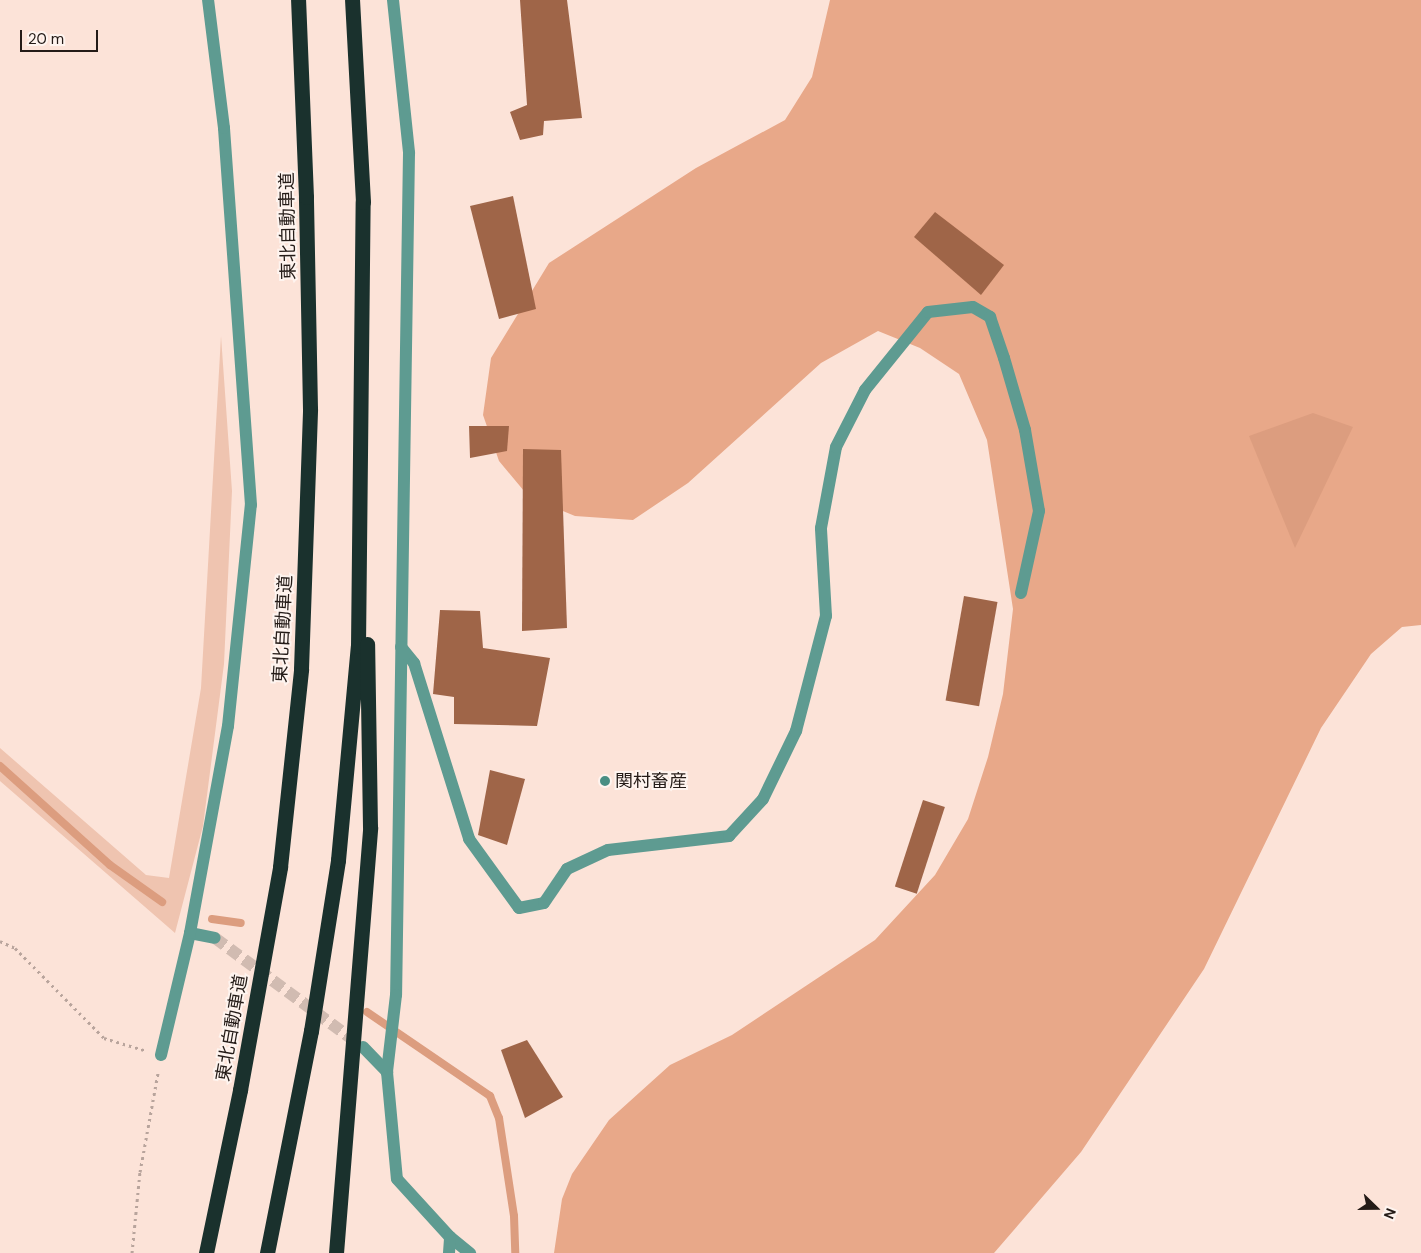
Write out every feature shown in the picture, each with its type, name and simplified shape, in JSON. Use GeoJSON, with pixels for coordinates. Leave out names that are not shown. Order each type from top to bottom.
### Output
{"type":"FeatureCollection","features":[{"type":"Feature","properties":{"kind":"highway","name":"東北自動車道"},"geometry":{"type":"LineString","coordinates":[[206,1253],[240,1090],[280,867],[302,669],[310,410],[306,187],[298,0]]}},
{"type":"Feature","properties":{"kind":"highway"},"geometry":{"type":"LineString","coordinates":[[336,1253],[370,827],[363,417],[363,202],[352,0]]}},
{"type":"Feature","properties":{"kind":"highway"},"geometry":{"type":"LineString","coordinates":[[267,1253],[311,1031],[338,860],[358,646],[363,417]]}},
{"type":"Feature","properties":{"kind":"street"},"geometry":{"type":"LineString","coordinates":[[161,1055],[190,933],[228,726],[251,505],[224,128],[208,0]]}},
{"type":"Feature","properties":{"kind":"street"},"geometry":{"type":"LineString","coordinates":[[393,0],[409,153],[394,1010],[387,1072],[397,1179],[450,1236],[470,1253]]}},
{"type":"Feature","properties":{"kind":"street"},"geometry":{"type":"LineString","coordinates":[[401,648],[414,663],[469,839],[519,908],[544,903],[567,869],[608,850],[729,836],[764,799],[796,731],[826,616],[821,528],[836,447],[866,390],[928,312],[973,307],[990,317],[1004,358],[1025,430],[1039,511],[1021,593]]}},
{"type":"Feature","properties":{"kind":"street"},"geometry":{"type":"LineString","coordinates":[[190,933],[215,938]]}},
{"type":"Feature","properties":{"kind":"street"},"geometry":{"type":"LineString","coordinates":[[363,1047],[387,1072]]}},
{"type":"Feature","properties":{"kind":"street"},"geometry":{"type":"LineString","coordinates":[[449,1253],[450,1236]]}},
{"type":"Feature","properties":{"kind":"path"},"geometry":{"type":"LineString","coordinates":[[0,941],[15,948],[104,1038],[161,1055],[140,1172],[132,1253]]}},
{"type":"Feature","properties":{"kind":"shaded area"},"geometry":{"type":"Polygon","coordinates":[[[830,0],[1421,0],[1421,625],[1402,627],[1371,654],[1321,728],[1204,969],[1081,1152],[994,1253],[554,1253],[562,1199],[572,1174],[609,1120],[670,1065],[732,1035],[875,940],[935,875],[968,819],[988,757],[1003,694],[1013,609],[987,440],[959,374],[920,348],[878,331],[821,363],[688,483],[633,520],[575,516],[529,497],[499,461],[483,415],[491,358],[549,263],[696,168],[785,120],[812,77],[830,0]]]}},
{"type":"Feature","properties":{"kind":"shaded area"},"geometry":{"type":"Polygon","coordinates":[[[221,336],[232,491],[224,664],[203,826],[175,933],[0,781],[0,748],[146,875],[169,878],[201,688],[221,336]]]}},
{"type":"Feature","properties":{"kind":"shaded area"},"geometry":{"type":"Polygon","coordinates":[[[1313,413],[1353,427],[1295,548],[1249,436],[1313,413]]]}},
{"type":"Feature","properties":{"kind":"building"},"geometry":{"type":"Polygon","coordinates":[[[520,0],[567,0],[582,118],[544,121],[543,135],[520,140],[510,112],[527,105],[520,0]]]}},
{"type":"Feature","properties":{"kind":"building"},"geometry":{"type":"Polygon","coordinates":[[[513,196],[536,309],[499,319],[470,206],[513,196]]]}},
{"type":"Feature","properties":{"kind":"building"},"geometry":{"type":"Polygon","coordinates":[[[935,212],[1004,265],[981,295],[914,237],[935,212]]]}},
{"type":"Feature","properties":{"kind":"building"},"geometry":{"type":"Polygon","coordinates":[[[469,426],[509,426],[507,451],[470,458],[469,426]]]}},
{"type":"Feature","properties":{"kind":"building"},"geometry":{"type":"Polygon","coordinates":[[[523,449],[561,450],[567,628],[522,631],[523,449]]]}},
{"type":"Feature","properties":{"kind":"building"},"geometry":{"type":"Polygon","coordinates":[[[964,596],[997,602],[979,706],[946,700],[964,596]]]}},
{"type":"Feature","properties":{"kind":"building"},"geometry":{"type":"Polygon","coordinates":[[[440,610],[480,611],[483,648],[550,658],[537,726],[454,724],[454,697],[433,694],[440,610]]]}},
{"type":"Feature","properties":{"kind":"building"},"geometry":{"type":"Polygon","coordinates":[[[490,770],[525,779],[507,845],[478,835],[490,770]]]}},
{"type":"Feature","properties":{"kind":"building"},"geometry":{"type":"Polygon","coordinates":[[[923,800],[945,807],[917,894],[895,887],[923,800]]]}},
{"type":"Feature","properties":{"kind":"building"},"geometry":{"type":"Polygon","coordinates":[[[527,1040],[563,1097],[525,1118],[501,1050],[527,1040]]]}},
{"type":"Feature","properties":{"kind":"waterway"},"geometry":{"type":"LineString","coordinates":[[0,766],[110,865],[162,902]]}},
{"type":"Feature","properties":{"kind":"waterway"},"geometry":{"type":"LineString","coordinates":[[212,919],[241,923]]}},
{"type":"Feature","properties":{"kind":"waterway"},"geometry":{"type":"LineString","coordinates":[[367,1012],[490,1096],[499,1118],[514,1216],[515,1253]]}},
{"type":"Feature","properties":{"kind":"tunnel"},"geometry":{"type":"LineString","coordinates":[[215,938],[359,1044]]}},
{"type":"Feature","properties":{"kind":"place","name":"関村畜産"},"geometry":{"type":"Point","coordinates":[605,781]}}]}
